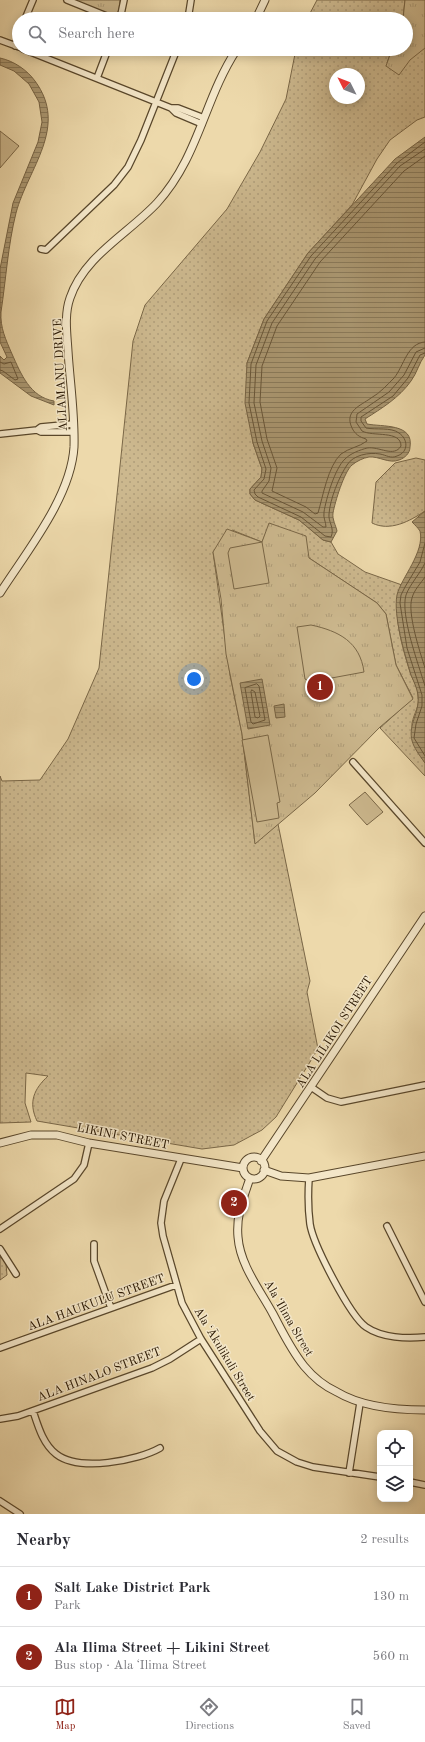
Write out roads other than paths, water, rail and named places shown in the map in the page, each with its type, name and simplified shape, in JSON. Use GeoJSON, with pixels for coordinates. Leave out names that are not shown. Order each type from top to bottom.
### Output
{"type":"FeatureCollection","features":[{"type":"Feature","properties":{"kind":"street"},"geometry":{"type":"LineString","coordinates":[[28,12],[33,0]]}},
{"type":"Feature","properties":{"kind":"street"},"geometry":{"type":"LineString","coordinates":[[67,0],[97,12]]}},
{"type":"Feature","properties":{"kind":"street"},"geometry":{"type":"LineString","coordinates":[[121,12],[124,0]]}},
{"type":"Feature","properties":{"kind":"street"},"geometry":{"type":"LineString","coordinates":[[189,12],[191,0]]}},
{"type":"Feature","properties":{"kind":"street"},"geometry":{"type":"LineString","coordinates":[[259,12],[265,0]]}},
{"type":"Feature","properties":{"kind":"street"},"geometry":{"type":"LineString","coordinates":[[0,40],[12,44]]}},
{"type":"Feature","properties":{"kind":"street"},"geometry":{"type":"LineString","coordinates":[[41,56],[171,108],[178,108],[203,121]]}},
{"type":"Feature","properties":{"kind":"street"},"geometry":{"type":"LineString","coordinates":[[97,78],[105,56]]}},
{"type":"Feature","properties":{"kind":"street"},"geometry":{"type":"LineString","coordinates":[[41,249],[46,250],[52,245],[124,174],[135,154],[174,56]]}},
{"type":"Feature","properties":{"kind":"street","name":"ALIAMANU DRIVE"},"geometry":{"type":"LineString","coordinates":[[0,592],[54,509],[67,481],[72,460],[74,432],[66,328],[69,300],[72,291],[80,277],[97,256],[144,215],[170,187],[188,159],[223,74],[232,56]]}},
{"type":"Feature","properties":{"kind":"street"},"geometry":{"type":"LineString","coordinates":[[0,434],[37,430],[41,427],[73,424]]}},
{"type":"Feature","properties":{"kind":"street"},"geometry":{"type":"LineString","coordinates":[[37,430],[41,432],[74,432]]}},
{"type":"Feature","properties":{"kind":"street"},"geometry":{"type":"LineString","coordinates":[[353,762],[425,843]]}},
{"type":"Feature","properties":{"kind":"street","name":"ALA LILIKOI STREET"},"geometry":{"type":"LineString","coordinates":[[261,1161],[424,921]]}},
{"type":"Feature","properties":{"kind":"street"},"geometry":{"type":"LineString","coordinates":[[311,1087],[327,1098],[341,1102],[425,1085]]}},
{"type":"Feature","properties":{"kind":"street","name":"LIKINI STREET"},"geometry":{"type":"LineString","coordinates":[[0,1143],[39,1134],[64,1136],[88,1143],[243,1168]]}},
{"type":"Feature","properties":{"kind":"street"},"geometry":{"type":"LineString","coordinates":[[0,1229],[74,1179],[84,1165],[88,1143]]}},
{"type":"Feature","properties":{"kind":"street"},"geometry":{"type":"LineString","coordinates":[[264,1170],[282,1176],[309,1178],[425,1156]]}},
{"type":"Feature","properties":{"kind":"street"},"geometry":{"type":"LineString","coordinates":[[255,1158],[261,1161],[264,1170],[263,1174],[257,1178],[250,1178],[245,1174],[243,1168],[248,1159],[255,1158]]}},
{"type":"Feature","properties":{"kind":"street","name":"Ala ʻĀkulikuli Street"},"geometry":{"type":"LineString","coordinates":[[181,1159],[166,1197],[162,1211],[161,1223],[165,1248],[176,1285],[185,1309],[201,1339],[260,1431],[277,1451],[304,1465],[377,1477]]}},
{"type":"Feature","properties":{"kind":"street","name":"Ala ʻIlima Street"},"geometry":{"type":"LineString","coordinates":[[250,1178],[237,1218],[240,1248],[246,1264],[292,1349],[304,1366],[327,1387],[348,1398],[360,1402],[403,1409],[425,1410]]}},
{"type":"Feature","properties":{"kind":"street"},"geometry":{"type":"LineString","coordinates":[[309,1178],[309,1214],[312,1233],[321,1256],[353,1313],[366,1327],[384,1335],[407,1338],[425,1337]]}},
{"type":"Feature","properties":{"kind":"street"},"geometry":{"type":"LineString","coordinates":[[387,1226],[425,1302]]}},
{"type":"Feature","properties":{"kind":"street"},"geometry":{"type":"LineString","coordinates":[[94,1244],[94,1261],[111,1308]]}},
{"type":"Feature","properties":{"kind":"street"},"geometry":{"type":"LineString","coordinates":[[0,1249],[16,1274]]}},
{"type":"Feature","properties":{"kind":"street","name":"ALA HAUKULU STREET"},"geometry":{"type":"LineString","coordinates":[[0,1348],[176,1285]]}},
{"type":"Feature","properties":{"kind":"street","name":"ALA HINALO STREET"},"geometry":{"type":"LineString","coordinates":[[0,1419],[18,1416],[33,1411],[152,1368],[170,1359],[201,1339]]}},
{"type":"Feature","properties":{"kind":"street"},"geometry":{"type":"LineString","coordinates":[[350,1473],[360,1402]]}},
{"type":"Feature","properties":{"kind":"street"},"geometry":{"type":"LineString","coordinates":[[33,1411],[47,1445],[57,1455],[68,1460],[84,1463],[127,1460],[146,1456],[160,1448]]}},
{"type":"Feature","properties":{"kind":"street"},"geometry":{"type":"LineString","coordinates":[[413,1483],[425,1485]]}},
{"type":"Feature","properties":{"kind":"street"},"geometry":{"type":"LineString","coordinates":[[0,1501],[20,1514]]}},
{"type":"Feature","properties":{"kind":"water"},"geometry":{"type":"Polygon","coordinates":[[[0,58],[15,64],[32,77],[44,98],[48,115],[47,131],[43,147],[22,196],[13,225],[1,312],[1,323],[15,362],[27,384],[39,395],[54,401],[54,405],[31,396],[0,373],[0,356],[4,360],[7,357],[0,342],[0,269],[13,203],[38,142],[42,122],[39,102],[29,84],[14,71],[0,65],[0,58]]]}},
{"type":"Feature","properties":{"kind":"water"},"geometry":{"type":"Polygon","coordinates":[[[425,137],[425,355],[413,378],[401,393],[365,419],[367,424],[388,426],[402,430],[410,439],[410,449],[407,455],[399,460],[388,461],[369,457],[352,465],[343,480],[333,513],[337,531],[331,542],[323,540],[299,520],[255,500],[250,494],[250,489],[261,477],[262,469],[253,443],[245,403],[247,363],[264,319],[308,253],[395,159],[425,137]]]}},
{"type":"Feature","properties":{"kind":"water"},"geometry":{"type":"Polygon","coordinates":[[[425,511],[425,763],[414,746],[411,736],[411,730],[418,706],[418,695],[403,646],[398,624],[396,604],[399,588],[416,556],[421,539],[420,531],[412,522],[425,511]]]}},
{"type":"Feature","properties":{"kind":"water"},"geometry":{"type":"Polygon","coordinates":[[[262,679],[270,725],[248,729],[240,683],[262,679]]]}},
{"type":"Feature","properties":{"kind":"water"},"geometry":{"type":"Polygon","coordinates":[[[284,704],[285,717],[276,718],[274,706],[284,704]]]}},
{"type":"Feature","properties":{"kind":"place","name":"Salt Lake District Park"},"geometry":{"type":"Point","coordinates":[320,687]}},
{"type":"Feature","properties":{"kind":"place","name":"Ala Ilima Street + Likini Street"},"geometry":{"type":"Point","coordinates":[234,1203]}}]}
